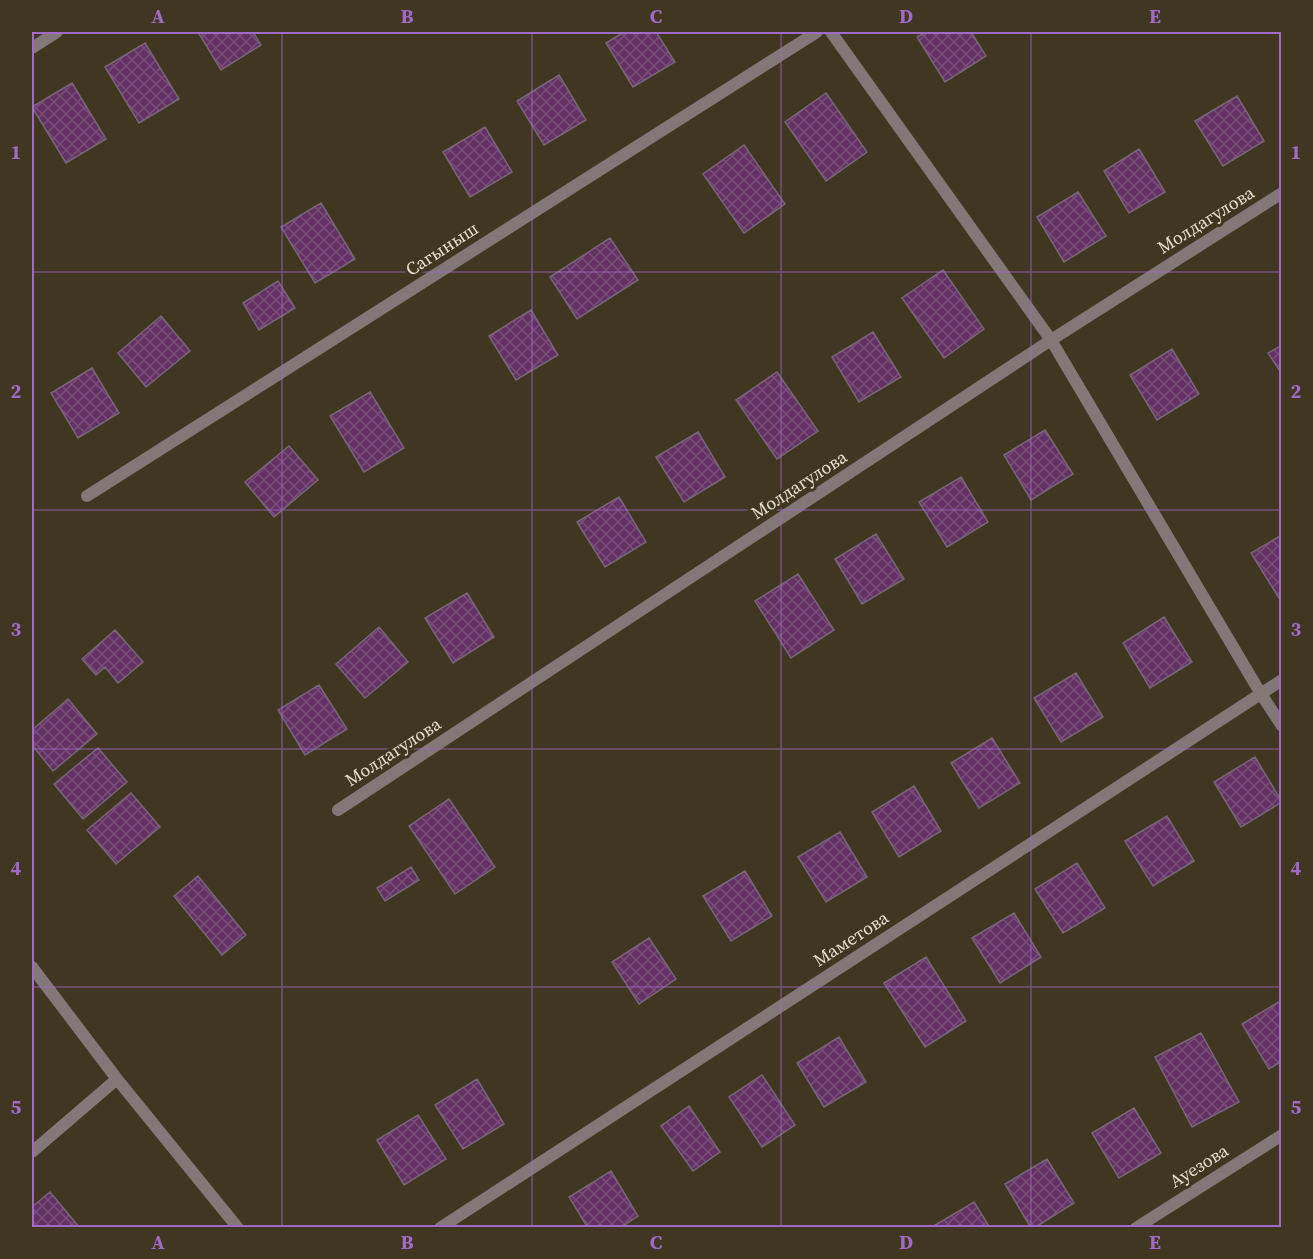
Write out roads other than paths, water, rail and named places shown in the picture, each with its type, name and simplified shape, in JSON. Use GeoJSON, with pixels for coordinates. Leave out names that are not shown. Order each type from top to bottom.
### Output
{"type":"FeatureCollection","features":[{"type":"Feature","properties":{"kind":"street"},"geometry":{"type":"LineString","coordinates":[[32,48],[57,32]]}},
{"type":"Feature","properties":{"kind":"street","name":"Сагыныш"},"geometry":{"type":"LineString","coordinates":[[87,496],[817,32]]}},
{"type":"Feature","properties":{"kind":"street"},"geometry":{"type":"LineString","coordinates":[[831,32],[1051,340],[1281,726]]}},
{"type":"Feature","properties":{"kind":"street","name":"Молдагулова"},"geometry":{"type":"LineString","coordinates":[[338,810],[1051,340],[1281,193]]}},
{"type":"Feature","properties":{"kind":"street","name":"Маметова"},"geometry":{"type":"LineString","coordinates":[[440,1227],[1281,680]]}},
{"type":"Feature","properties":{"kind":"street"},"geometry":{"type":"LineString","coordinates":[[32,967],[117,1079],[238,1227]]}},
{"type":"Feature","properties":{"kind":"street"},"geometry":{"type":"LineString","coordinates":[[32,1152],[117,1079]]}},
{"type":"Feature","properties":{"kind":"street","name":"Ауезова"},"geometry":{"type":"LineString","coordinates":[[1136,1227],[1281,1135]]}}]}
